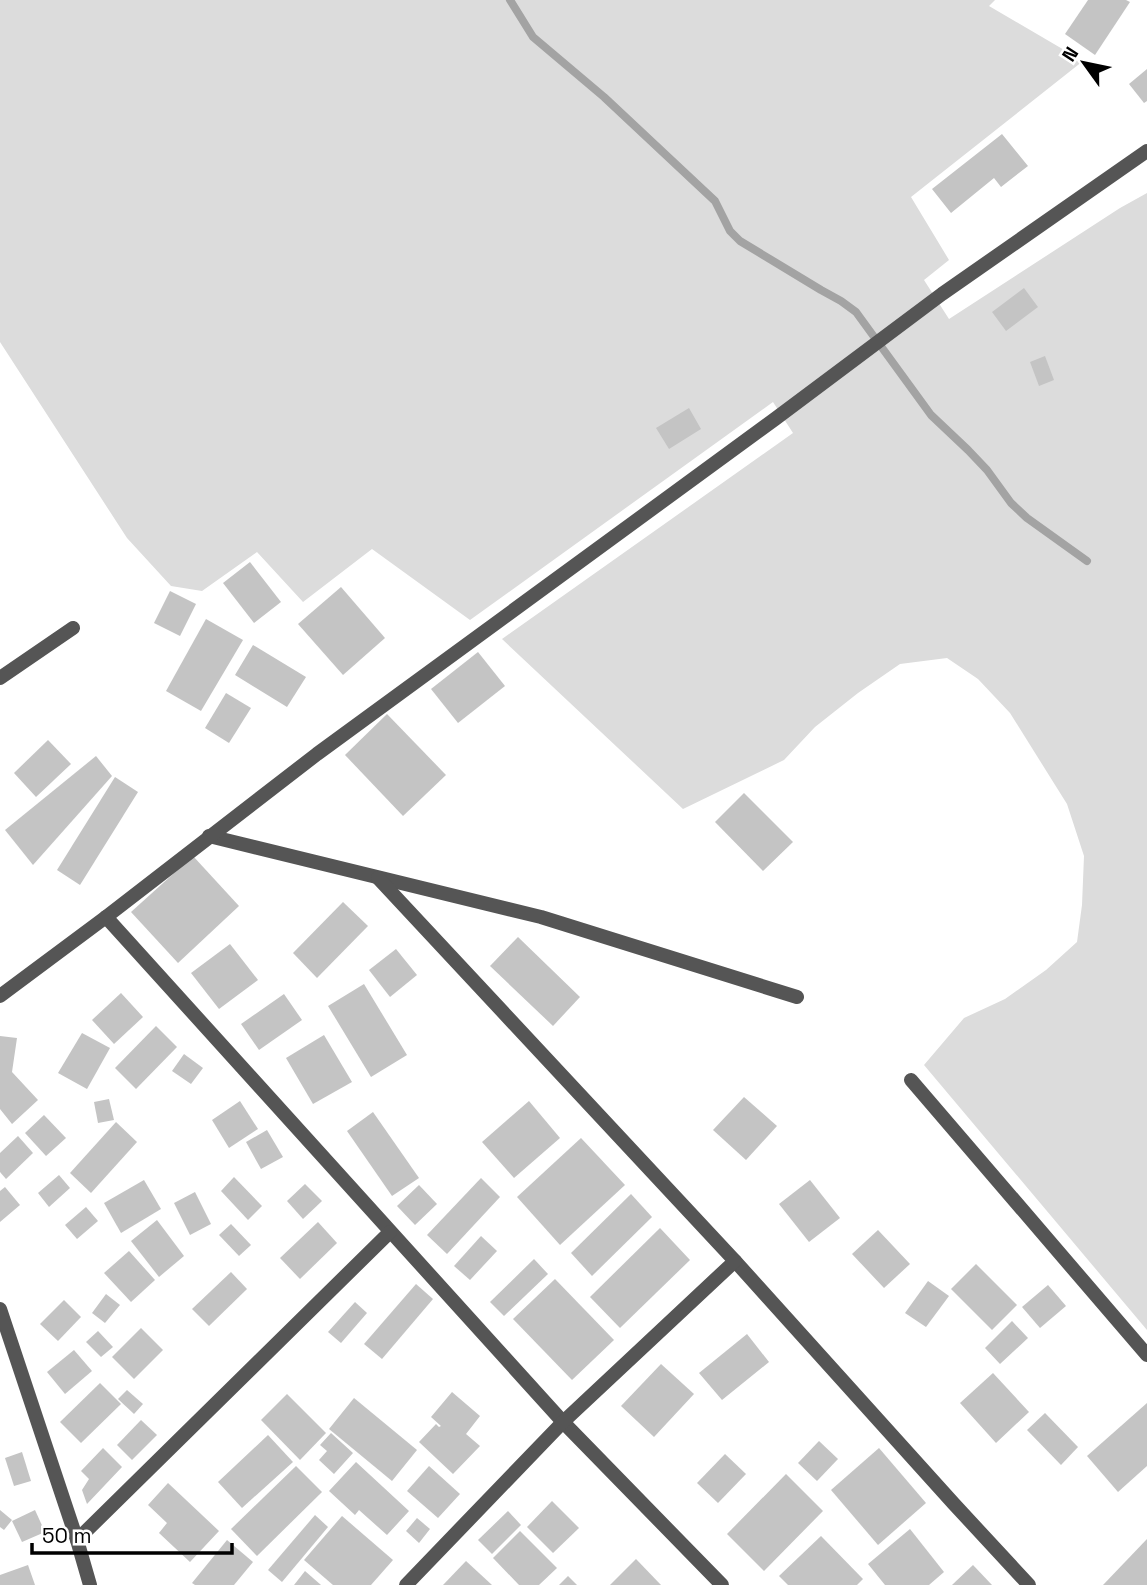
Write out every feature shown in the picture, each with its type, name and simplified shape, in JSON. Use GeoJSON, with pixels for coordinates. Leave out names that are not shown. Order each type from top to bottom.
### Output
{"type":"FeatureCollection","features":[{"type":"Feature","properties":{"kind":"street"},"geometry":{"type":"LineString","coordinates":[[0,996],[317,754],[942,294],[1147,151]]}},
{"type":"Feature","properties":{"kind":"street"},"geometry":{"type":"LineString","coordinates":[[0,678],[73,628]]}},
{"type":"Feature","properties":{"kind":"street"},"geometry":{"type":"LineString","coordinates":[[209,836],[541,917],[797,997]]}},
{"type":"Feature","properties":{"kind":"street"},"geometry":{"type":"LineString","coordinates":[[378,878],[735,1261],[1029,1585]]}},
{"type":"Feature","properties":{"kind":"street"},"geometry":{"type":"LineString","coordinates":[[106,917],[563,1422],[722,1585]]}},
{"type":"Feature","properties":{"kind":"street"},"geometry":{"type":"LineString","coordinates":[[911,1080],[1147,1355]]}},
{"type":"Feature","properties":{"kind":"street"},"geometry":{"type":"LineString","coordinates":[[77,1540],[390,1232]]}},
{"type":"Feature","properties":{"kind":"street"},"geometry":{"type":"LineString","coordinates":[[406,1585],[563,1422],[735,1261]]}},
{"type":"Feature","properties":{"kind":"street"},"geometry":{"type":"LineString","coordinates":[[0,1309],[90,1585]]}},
{"type":"Feature","properties":{"kind":"shaded area"},"geometry":{"type":"Polygon","coordinates":[[[0,0],[995,0],[989,6],[1083,61],[911,197],[949,260],[924,280],[949,319],[1147,193],[1147,1330],[924,1065],[964,1018],[1005,999],[1046,970],[1077,942],[1084,856],[1067,804],[1010,713],[978,679],[947,658],[900,664],[815,727],[784,760],[683,809],[502,639],[793,433],[773,402],[470,620],[372,549],[303,602],[257,552],[202,591],[171,586],[127,538],[0,342],[0,0]]]}},
{"type":"Feature","properties":{"kind":"building"},"geometry":{"type":"Polygon","coordinates":[[[1088,0],[1130,2],[1095,55],[1065,34],[1088,0]]]}},
{"type":"Feature","properties":{"kind":"building"},"geometry":{"type":"Polygon","coordinates":[[[1147,69],[1147,101],[1144,103],[1129,84],[1147,69]]]}},
{"type":"Feature","properties":{"kind":"building"},"geometry":{"type":"Polygon","coordinates":[[[1002,134],[1028,166],[1001,187],[994,178],[951,213],[932,189],[1002,134]]]}},
{"type":"Feature","properties":{"kind":"building"},"geometry":{"type":"Polygon","coordinates":[[[1024,288],[1038,307],[1006,331],[992,312],[1024,288]]]}},
{"type":"Feature","properties":{"kind":"building"},"geometry":{"type":"Polygon","coordinates":[[[1045,356],[1054,380],[1039,386],[1030,362],[1045,356]]]}},
{"type":"Feature","properties":{"kind":"building"},"geometry":{"type":"Polygon","coordinates":[[[689,408],[701,429],[669,449],[656,428],[689,408]]]}},
{"type":"Feature","properties":{"kind":"building"},"geometry":{"type":"Polygon","coordinates":[[[250,562],[281,602],[254,623],[223,583],[250,562]]]}},
{"type":"Feature","properties":{"kind":"building"},"geometry":{"type":"Polygon","coordinates":[[[341,587],[385,638],[343,675],[298,624],[341,587]]]}},
{"type":"Feature","properties":{"kind":"building"},"geometry":{"type":"Polygon","coordinates":[[[170,591],[196,604],[180,636],[154,623],[170,591]]]}},
{"type":"Feature","properties":{"kind":"building"},"geometry":{"type":"Polygon","coordinates":[[[206,619],[243,640],[201,711],[166,691],[206,619]]]}},
{"type":"Feature","properties":{"kind":"building"},"geometry":{"type":"Polygon","coordinates":[[[253,645],[306,677],[287,707],[235,675],[253,645]]]}},
{"type":"Feature","properties":{"kind":"building"},"geometry":{"type":"Polygon","coordinates":[[[478,652],[505,686],[458,723],[431,689],[478,652]]]}},
{"type":"Feature","properties":{"kind":"building"},"geometry":{"type":"Polygon","coordinates":[[[226,693],[251,708],[229,743],[205,728],[226,693]]]}},
{"type":"Feature","properties":{"kind":"building"},"geometry":{"type":"Polygon","coordinates":[[[387,714],[446,775],[403,816],[345,755],[387,714]]]}},
{"type":"Feature","properties":{"kind":"building"},"geometry":{"type":"Polygon","coordinates":[[[48,740],[71,764],[36,797],[14,773],[48,740]]]}},
{"type":"Feature","properties":{"kind":"building"},"geometry":{"type":"Polygon","coordinates":[[[96,756],[112,776],[33,865],[5,830],[96,756]]]}},
{"type":"Feature","properties":{"kind":"building"},"geometry":{"type":"Polygon","coordinates":[[[115,777],[138,792],[80,885],[57,870],[115,777]]]}},
{"type":"Feature","properties":{"kind":"building"},"geometry":{"type":"Polygon","coordinates":[[[744,793],[793,842],[763,871],[715,822],[744,793]]]}},
{"type":"Feature","properties":{"kind":"building"},"geometry":{"type":"Polygon","coordinates":[[[193,856],[239,906],[178,963],[131,912],[193,856]]]}},
{"type":"Feature","properties":{"kind":"building"},"geometry":{"type":"Polygon","coordinates":[[[343,902],[368,926],[317,978],[293,953],[343,902]]]}},
{"type":"Feature","properties":{"kind":"building"},"geometry":{"type":"Polygon","coordinates":[[[518,937],[580,997],[553,1026],[490,966],[518,937]]]}},
{"type":"Feature","properties":{"kind":"building"},"geometry":{"type":"Polygon","coordinates":[[[230,944],[258,980],[219,1009],[191,973],[230,944]]]}},
{"type":"Feature","properties":{"kind":"building"},"geometry":{"type":"Polygon","coordinates":[[[396,949],[417,975],[390,997],[369,970],[396,949]]]}},
{"type":"Feature","properties":{"kind":"building"},"geometry":{"type":"Polygon","coordinates":[[[364,984],[407,1055],[371,1077],[328,1006],[364,984]]]}},
{"type":"Feature","properties":{"kind":"building"},"geometry":{"type":"Polygon","coordinates":[[[121,993],[143,1017],[114,1044],[92,1020],[121,993]]]}},
{"type":"Feature","properties":{"kind":"building"},"geometry":{"type":"Polygon","coordinates":[[[284,994],[302,1020],[259,1050],[241,1024],[284,994]]]}},
{"type":"Feature","properties":{"kind":"building"},"geometry":{"type":"Polygon","coordinates":[[[156,1026],[177,1047],[136,1089],[115,1068],[156,1026]]]}},
{"type":"Feature","properties":{"kind":"building"},"geometry":{"type":"Polygon","coordinates":[[[82,1033],[110,1048],[87,1089],[58,1073],[82,1033]]]}},
{"type":"Feature","properties":{"kind":"building"},"geometry":{"type":"Polygon","coordinates":[[[324,1035],[352,1082],[313,1104],[286,1058],[324,1035]]]}},
{"type":"Feature","properties":{"kind":"building"},"geometry":{"type":"Polygon","coordinates":[[[0,1036],[17,1038],[12,1072],[38,1100],[12,1124],[0,1109],[0,1036]]]}},
{"type":"Feature","properties":{"kind":"building"},"geometry":{"type":"Polygon","coordinates":[[[184,1054],[203,1068],[191,1084],[172,1071],[184,1054]]]}},
{"type":"Feature","properties":{"kind":"building"},"geometry":{"type":"Polygon","coordinates":[[[744,1097],[777,1126],[746,1160],[713,1130],[744,1097]]]}},
{"type":"Feature","properties":{"kind":"building"},"geometry":{"type":"Polygon","coordinates":[[[109,1099],[114,1120],[98,1123],[94,1102],[109,1099]]]}},
{"type":"Feature","properties":{"kind":"building"},"geometry":{"type":"Polygon","coordinates":[[[240,1101],[258,1129],[229,1148],[212,1120],[240,1101]]]}},
{"type":"Feature","properties":{"kind":"building"},"geometry":{"type":"Polygon","coordinates":[[[529,1101],[560,1138],[514,1178],[482,1142],[529,1101]]]}},
{"type":"Feature","properties":{"kind":"building"},"geometry":{"type":"Polygon","coordinates":[[[373,1112],[419,1178],[392,1196],[347,1131],[373,1112]]]}},
{"type":"Feature","properties":{"kind":"building"},"geometry":{"type":"Polygon","coordinates":[[[44,1115],[66,1138],[46,1156],[25,1133],[44,1115]]]}},
{"type":"Feature","properties":{"kind":"building"},"geometry":{"type":"Polygon","coordinates":[[[116,1122],[137,1142],[91,1193],[70,1173],[116,1122]]]}},
{"type":"Feature","properties":{"kind":"building"},"geometry":{"type":"Polygon","coordinates":[[[267,1130],[283,1157],[261,1169],[246,1142],[267,1130]]]}},
{"type":"Feature","properties":{"kind":"building"},"geometry":{"type":"Polygon","coordinates":[[[18,1136],[33,1153],[6,1179],[0,1172],[0,1153],[18,1136]]]}},
{"type":"Feature","properties":{"kind":"building"},"geometry":{"type":"Polygon","coordinates":[[[581,1138],[625,1185],[560,1245],[517,1197],[581,1138]]]}},
{"type":"Feature","properties":{"kind":"building"},"geometry":{"type":"Polygon","coordinates":[[[59,1175],[70,1188],[49,1207],[38,1193],[59,1175]]]}},
{"type":"Feature","properties":{"kind":"building"},"geometry":{"type":"Polygon","coordinates":[[[234,1177],[262,1206],[248,1220],[221,1191],[234,1177]]]}},
{"type":"Feature","properties":{"kind":"building"},"geometry":{"type":"Polygon","coordinates":[[[481,1178],[500,1197],[447,1254],[427,1235],[481,1178]]]}},
{"type":"Feature","properties":{"kind":"building"},"geometry":{"type":"Polygon","coordinates":[[[144,1180],[161,1209],[121,1233],[104,1203],[144,1180]]]}},
{"type":"Feature","properties":{"kind":"building"},"geometry":{"type":"Polygon","coordinates":[[[810,1180],[840,1218],[809,1242],[779,1204],[810,1180]]]}},
{"type":"Feature","properties":{"kind":"building"},"geometry":{"type":"Polygon","coordinates":[[[305,1184],[322,1201],[303,1219],[287,1201],[305,1184]]]}},
{"type":"Feature","properties":{"kind":"building"},"geometry":{"type":"Polygon","coordinates":[[[419,1185],[437,1204],[415,1225],[397,1206],[419,1185]]]}},
{"type":"Feature","properties":{"kind":"building"},"geometry":{"type":"Polygon","coordinates":[[[5,1187],[20,1205],[0,1222],[0,1191],[5,1187]]]}},
{"type":"Feature","properties":{"kind":"building"},"geometry":{"type":"Polygon","coordinates":[[[195,1192],[211,1224],[190,1235],[174,1203],[195,1192]]]}},
{"type":"Feature","properties":{"kind":"building"},"geometry":{"type":"Polygon","coordinates":[[[631,1194],[652,1217],[592,1276],[571,1253],[631,1194]]]}},
{"type":"Feature","properties":{"kind":"building"},"geometry":{"type":"Polygon","coordinates":[[[86,1207],[98,1221],[77,1239],[65,1225],[86,1207]]]}},
{"type":"Feature","properties":{"kind":"building"},"geometry":{"type":"Polygon","coordinates":[[[157,1220],[184,1256],[159,1277],[131,1241],[157,1220]]]}},
{"type":"Feature","properties":{"kind":"building"},"geometry":{"type":"Polygon","coordinates":[[[318,1222],[337,1243],[300,1279],[280,1258],[318,1222]]]}},
{"type":"Feature","properties":{"kind":"building"},"geometry":{"type":"Polygon","coordinates":[[[231,1224],[251,1245],[239,1256],[219,1235],[231,1224]]]}},
{"type":"Feature","properties":{"kind":"building"},"geometry":{"type":"Polygon","coordinates":[[[660,1228],[690,1260],[620,1328],[590,1297],[660,1228]]]}},
{"type":"Feature","properties":{"kind":"building"},"geometry":{"type":"Polygon","coordinates":[[[878,1230],[910,1264],[884,1288],[852,1254],[878,1230]]]}},
{"type":"Feature","properties":{"kind":"building"},"geometry":{"type":"Polygon","coordinates":[[[481,1236],[497,1251],[470,1280],[454,1266],[481,1236]]]}},
{"type":"Feature","properties":{"kind":"building"},"geometry":{"type":"Polygon","coordinates":[[[129,1251],[155,1280],[131,1302],[104,1273],[129,1251]]]}},
{"type":"Feature","properties":{"kind":"building"},"geometry":{"type":"Polygon","coordinates":[[[534,1259],[548,1274],[504,1316],[490,1302],[534,1259]]]}},
{"type":"Feature","properties":{"kind":"building"},"geometry":{"type":"Polygon","coordinates":[[[976,1264],[1017,1305],[992,1330],[951,1289],[976,1264]]]}},
{"type":"Feature","properties":{"kind":"building"},"geometry":{"type":"Polygon","coordinates":[[[231,1272],[247,1289],[209,1326],[192,1309],[231,1272]]]}},
{"type":"Feature","properties":{"kind":"building"},"geometry":{"type":"Polygon","coordinates":[[[555,1279],[614,1340],[572,1380],[513,1319],[555,1279]]]}},
{"type":"Feature","properties":{"kind":"building"},"geometry":{"type":"Polygon","coordinates":[[[928,1281],[949,1296],[926,1327],[905,1313],[928,1281]]]}},
{"type":"Feature","properties":{"kind":"building"},"geometry":{"type":"Polygon","coordinates":[[[416,1284],[433,1299],[382,1359],[364,1344],[416,1284]]]}},
{"type":"Feature","properties":{"kind":"building"},"geometry":{"type":"Polygon","coordinates":[[[1048,1285],[1066,1306],[1040,1328],[1022,1307],[1048,1285]]]}},
{"type":"Feature","properties":{"kind":"building"},"geometry":{"type":"Polygon","coordinates":[[[106,1294],[120,1305],[105,1323],[92,1313],[106,1294]]]}},
{"type":"Feature","properties":{"kind":"building"},"geometry":{"type":"Polygon","coordinates":[[[64,1300],[81,1317],[58,1341],[40,1324],[64,1300]]]}},
{"type":"Feature","properties":{"kind":"building"},"geometry":{"type":"Polygon","coordinates":[[[355,1302],[367,1313],[341,1343],[328,1332],[355,1302]]]}},
{"type":"Feature","properties":{"kind":"building"},"geometry":{"type":"Polygon","coordinates":[[[1012,1321],[1028,1338],[1000,1364],[985,1348],[1012,1321]]]}},
{"type":"Feature","properties":{"kind":"building"},"geometry":{"type":"Polygon","coordinates":[[[141,1328],[163,1350],[134,1379],[112,1357],[141,1328]]]}},
{"type":"Feature","properties":{"kind":"building"},"geometry":{"type":"Polygon","coordinates":[[[98,1331],[113,1347],[101,1357],[86,1342],[98,1331]]]}},
{"type":"Feature","properties":{"kind":"building"},"geometry":{"type":"Polygon","coordinates":[[[747,1334],[769,1362],[722,1400],[699,1373],[747,1334]]]}},
{"type":"Feature","properties":{"kind":"building"},"geometry":{"type":"Polygon","coordinates":[[[74,1350],[92,1371],[65,1394],[47,1372],[74,1350]]]}},
{"type":"Feature","properties":{"kind":"building"},"geometry":{"type":"Polygon","coordinates":[[[661,1364],[694,1394],[654,1437],[621,1406],[661,1364]]]}},
{"type":"Feature","properties":{"kind":"building"},"geometry":{"type":"Polygon","coordinates":[[[993,1373],[1029,1412],[996,1443],[960,1403],[993,1373]]]}},
{"type":"Feature","properties":{"kind":"building"},"geometry":{"type":"Polygon","coordinates":[[[100,1383],[121,1404],[81,1443],[60,1422],[100,1383]]]}},
{"type":"Feature","properties":{"kind":"building"},"geometry":{"type":"Polygon","coordinates":[[[127,1390],[143,1404],[134,1414],[118,1399],[127,1390]]]}},
{"type":"Feature","properties":{"kind":"building"},"geometry":{"type":"Polygon","coordinates":[[[452,1392],[480,1416],[466,1434],[480,1446],[453,1474],[419,1442],[436,1424],[441,1426],[431,1417],[452,1392]]]}},
{"type":"Feature","properties":{"kind":"building"},"geometry":{"type":"Polygon","coordinates":[[[287,1394],[326,1433],[300,1460],[261,1420],[287,1394]]]}},
{"type":"Feature","properties":{"kind":"building"},"geometry":{"type":"Polygon","coordinates":[[[354,1398],[417,1450],[392,1481],[329,1429],[354,1398]]]}},
{"type":"Feature","properties":{"kind":"building"},"geometry":{"type":"Polygon","coordinates":[[[1147,1403],[1147,1466],[1118,1492],[1087,1456],[1147,1403]]]}},
{"type":"Feature","properties":{"kind":"building"},"geometry":{"type":"Polygon","coordinates":[[[1045,1413],[1078,1447],[1061,1465],[1027,1430],[1045,1413]]]}},
{"type":"Feature","properties":{"kind":"building"},"geometry":{"type":"Polygon","coordinates":[[[141,1420],[157,1435],[132,1460],[117,1445],[141,1420]]]}},
{"type":"Feature","properties":{"kind":"building"},"geometry":{"type":"Polygon","coordinates":[[[331,1433],[353,1453],[334,1474],[319,1460],[327,1451],[320,1445],[331,1433]]]}},
{"type":"Feature","properties":{"kind":"building"},"geometry":{"type":"Polygon","coordinates":[[[268,1435],[293,1462],[242,1508],[218,1482],[268,1435]]]}},
{"type":"Feature","properties":{"kind":"building"},"geometry":{"type":"Polygon","coordinates":[[[819,1441],[838,1459],[817,1481],[798,1463],[819,1441]]]}},
{"type":"Feature","properties":{"kind":"building"},"geometry":{"type":"Polygon","coordinates":[[[103,1448],[122,1467],[87,1504],[82,1490],[89,1479],[81,1471],[103,1448]]]}},
{"type":"Feature","properties":{"kind":"building"},"geometry":{"type":"Polygon","coordinates":[[[879,1448],[926,1503],[878,1545],[831,1490],[879,1448]]]}},
{"type":"Feature","properties":{"kind":"building"},"geometry":{"type":"Polygon","coordinates":[[[22,1452],[31,1481],[14,1486],[5,1458],[22,1452]]]}},
{"type":"Feature","properties":{"kind":"building"},"geometry":{"type":"Polygon","coordinates":[[[725,1454],[746,1474],[718,1503],[697,1483],[725,1454]]]}},
{"type":"Feature","properties":{"kind":"building"},"geometry":{"type":"Polygon","coordinates":[[[356,1462],[409,1511],[387,1535],[359,1510],[355,1515],[329,1491],[356,1462]]]}},
{"type":"Feature","properties":{"kind":"building"},"geometry":{"type":"Polygon","coordinates":[[[296,1466],[322,1492],[257,1556],[231,1529],[296,1466]]]}},
{"type":"Feature","properties":{"kind":"building"},"geometry":{"type":"Polygon","coordinates":[[[429,1466],[460,1494],[438,1518],[407,1491],[429,1466]]]}},
{"type":"Feature","properties":{"kind":"building"},"geometry":{"type":"Polygon","coordinates":[[[786,1474],[823,1511],[764,1571],[727,1534],[786,1474]]]}},
{"type":"Feature","properties":{"kind":"building"},"geometry":{"type":"Polygon","coordinates":[[[168,1483],[219,1531],[190,1562],[159,1533],[167,1523],[148,1505],[168,1483]]]}},
{"type":"Feature","properties":{"kind":"building"},"geometry":{"type":"Polygon","coordinates":[[[552,1501],[579,1528],[553,1553],[527,1527],[552,1501]]]}},
{"type":"Feature","properties":{"kind":"building"},"geometry":{"type":"Polygon","coordinates":[[[0,1510],[12,1520],[4,1530],[0,1527],[0,1510]]]}},
{"type":"Feature","properties":{"kind":"building"},"geometry":{"type":"Polygon","coordinates":[[[35,1510],[45,1532],[22,1542],[12,1521],[35,1510]]]}},
{"type":"Feature","properties":{"kind":"building"},"geometry":{"type":"Polygon","coordinates":[[[508,1511],[521,1525],[492,1554],[478,1540],[508,1511]]]}},
{"type":"Feature","properties":{"kind":"building"},"geometry":{"type":"Polygon","coordinates":[[[315,1515],[328,1527],[282,1582],[268,1570],[315,1515]]]}},
{"type":"Feature","properties":{"kind":"building"},"geometry":{"type":"Polygon","coordinates":[[[342,1516],[393,1560],[371,1585],[333,1585],[304,1560],[342,1516]]]}},
{"type":"Feature","properties":{"kind":"building"},"geometry":{"type":"Polygon","coordinates":[[[417,1518],[430,1529],[419,1543],[406,1531],[417,1518]]]}},
{"type":"Feature","properties":{"kind":"building"},"geometry":{"type":"Polygon","coordinates":[[[910,1529],[944,1572],[929,1585],[885,1585],[868,1564],[910,1529]]]}},
{"type":"Feature","properties":{"kind":"building"},"geometry":{"type":"Polygon","coordinates":[[[520,1531],[557,1568],[539,1585],[519,1585],[493,1558],[520,1531]]]}},
{"type":"Feature","properties":{"kind":"building"},"geometry":{"type":"Polygon","coordinates":[[[821,1536],[863,1579],[857,1585],[788,1585],[779,1576],[821,1536]]]}},
{"type":"Feature","properties":{"kind":"building"},"geometry":{"type":"Polygon","coordinates":[[[1147,1539],[1147,1585],[1103,1585],[1147,1539]]]}},
{"type":"Feature","properties":{"kind":"building"},"geometry":{"type":"Polygon","coordinates":[[[227,1540],[253,1562],[234,1585],[192,1583],[227,1540]]]}},
{"type":"Feature","properties":{"kind":"building"},"geometry":{"type":"Polygon","coordinates":[[[636,1559],[661,1585],[610,1585],[636,1559]]]}},
{"type":"Feature","properties":{"kind":"building"},"geometry":{"type":"Polygon","coordinates":[[[466,1561],[492,1585],[443,1585],[466,1561]]]}},
{"type":"Feature","properties":{"kind":"building"},"geometry":{"type":"Polygon","coordinates":[[[28,1565],[35,1585],[0,1585],[0,1575],[28,1565]]]}},
{"type":"Feature","properties":{"kind":"building"},"geometry":{"type":"Polygon","coordinates":[[[973,1565],[992,1585],[952,1585],[973,1565]]]}},
{"type":"Feature","properties":{"kind":"building"},"geometry":{"type":"Polygon","coordinates":[[[305,1571],[321,1585],[294,1585],[305,1571]]]}},
{"type":"Feature","properties":{"kind":"building"},"geometry":{"type":"Polygon","coordinates":[[[568,1576],[577,1585],[559,1585],[568,1576]]]}},
{"type":"Feature","properties":{"kind":"waterway"},"geometry":{"type":"LineString","coordinates":[[510,0],[533,37],[604,97],[715,201],[730,231],[740,241],[856,312],[931,415],[987,470],[1011,503],[1027,518],[1087,561]]}}]}
